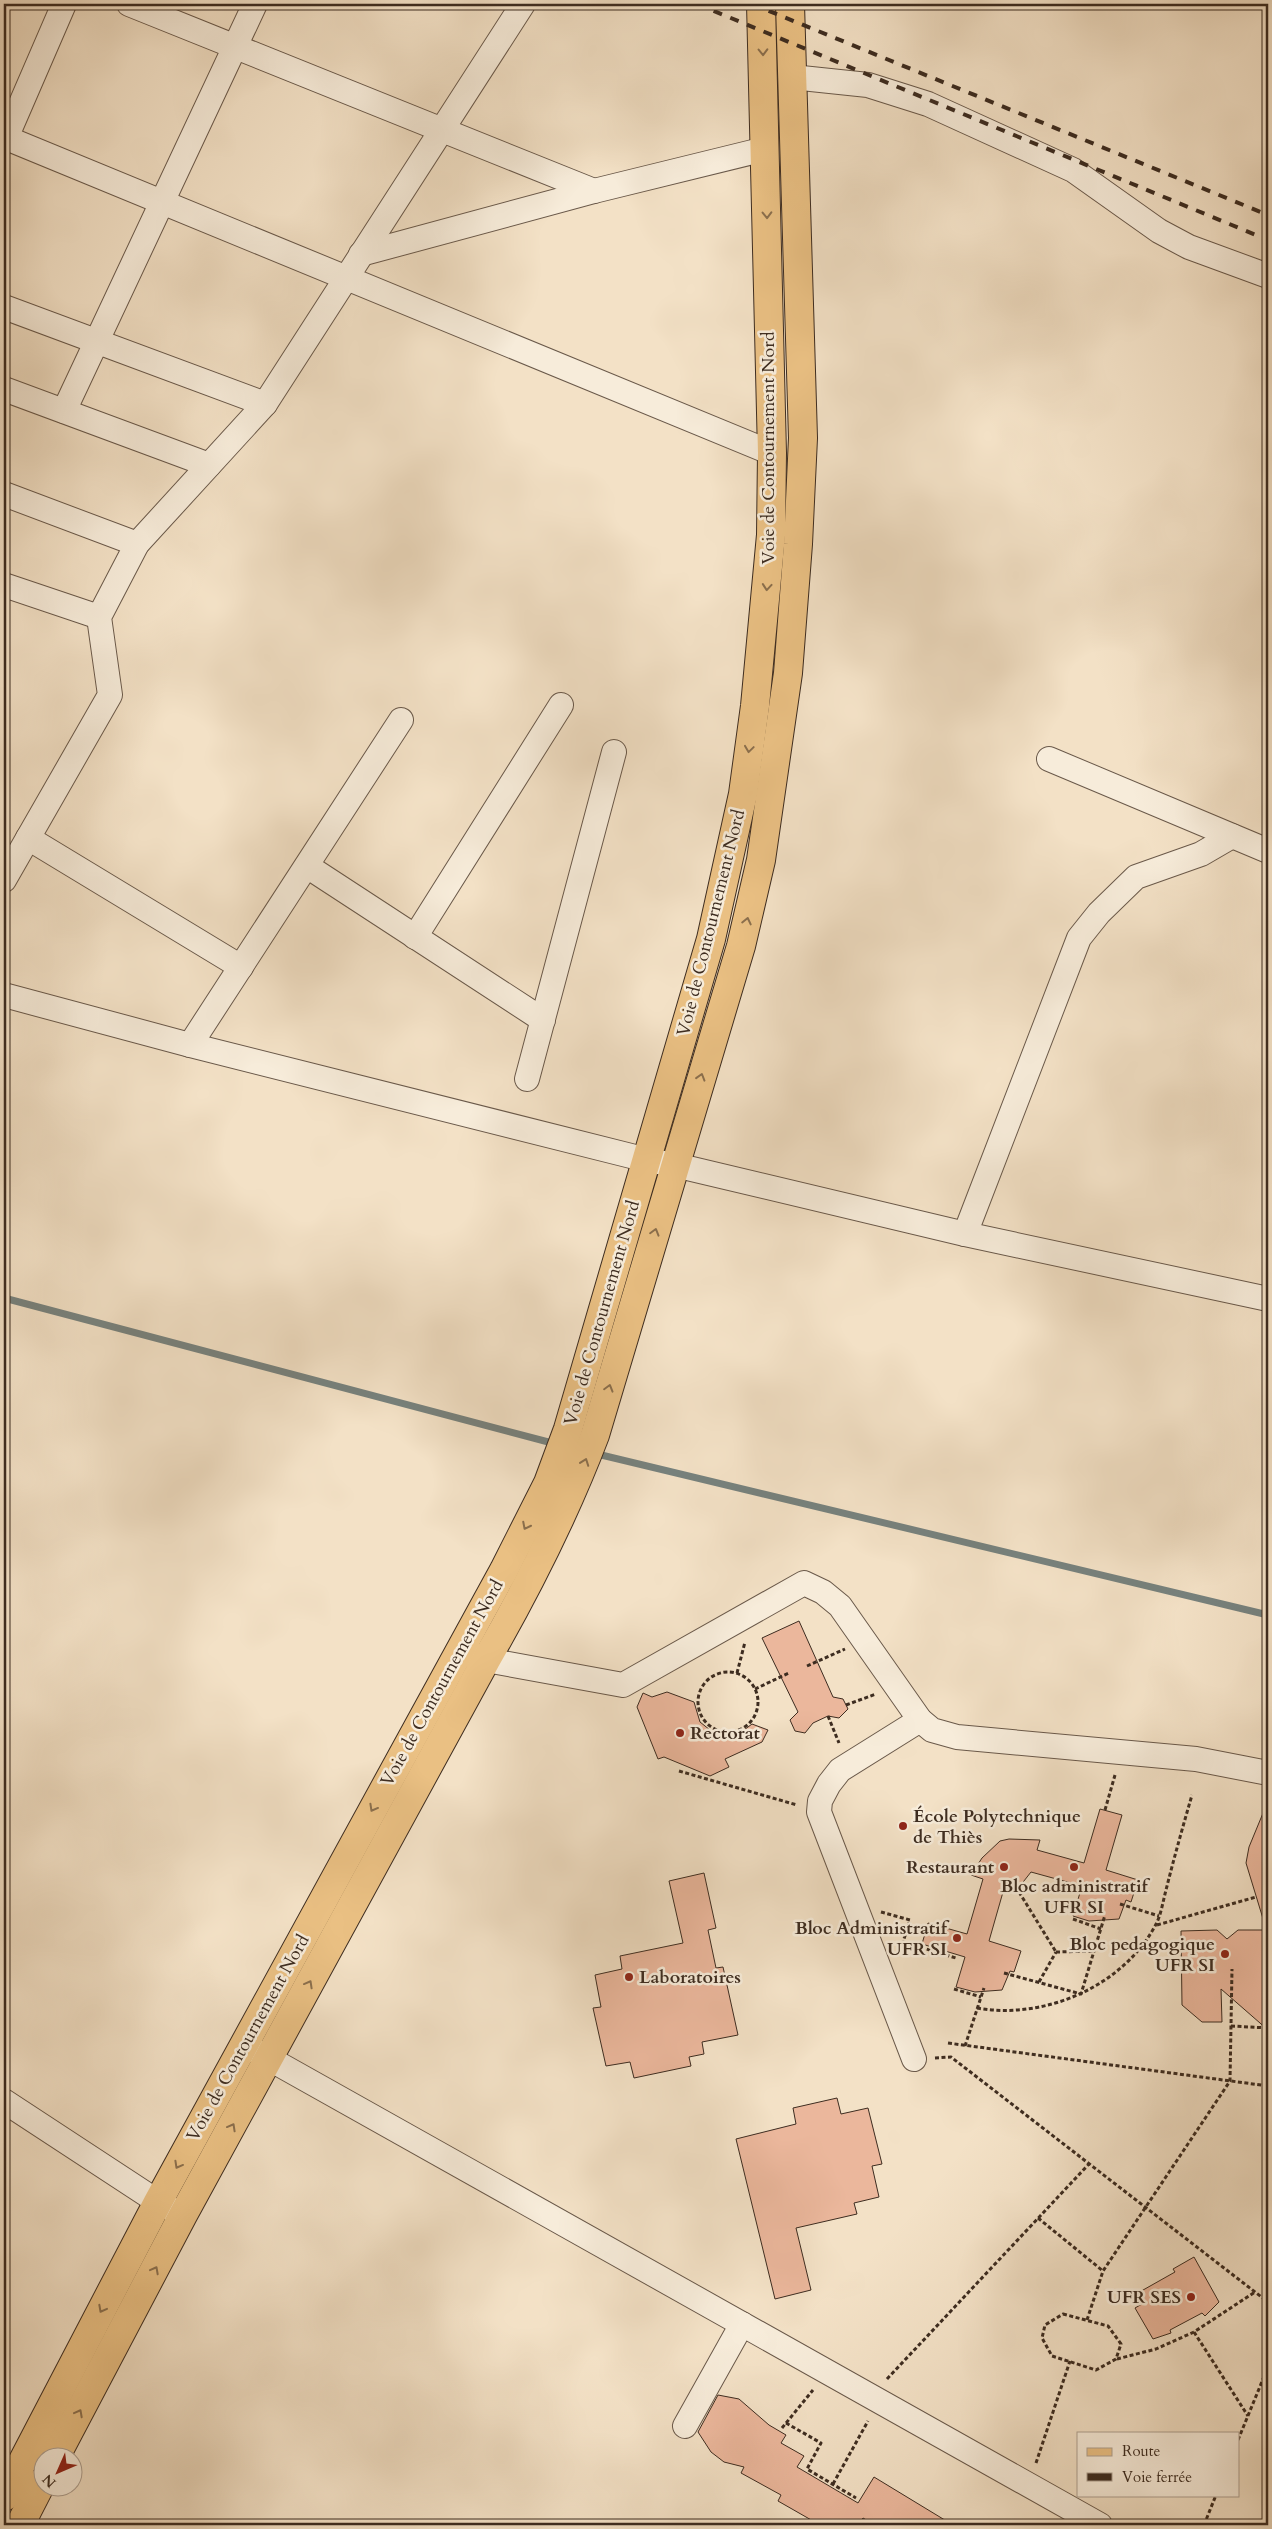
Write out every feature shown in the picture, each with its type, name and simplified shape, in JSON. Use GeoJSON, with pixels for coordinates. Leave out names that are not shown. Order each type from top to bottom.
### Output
{"type":"FeatureCollection","features":[{"type":"Feature","properties":{"kind":"main road","name":"Voie de Contournement Nord"},"geometry":{"type":"LineString","coordinates":[[4,2497],[158,2202],[460,1650],[548,1483],[568,1429],[711,939],[743,794],[755,706],[771,535],[772,453],[761,4]]}},
{"type":"Feature","properties":{"kind":"main road","name":"Voie de Contournement Nord"},"geometry":{"type":"LineString","coordinates":[[61,2446],[269,2058],[531,1581],[574,1490],[595,1435],[741,946],[757,879],[788,673],[798,544],[803,438],[790,4]]}},
{"type":"Feature","properties":{"kind":"main road"},"geometry":{"type":"LineString","coordinates":[[20,2525],[35,2496]]}},
{"type":"Feature","properties":{"kind":"street"},"geometry":{"type":"LineString","coordinates":[[64,4],[5,138],[772,453]]}},
{"type":"Feature","properties":{"kind":"street"},"geometry":{"type":"LineString","coordinates":[[129,4],[594,191]]}},
{"type":"Feature","properties":{"kind":"street"},"geometry":{"type":"LineString","coordinates":[[64,412],[255,4]]}},
{"type":"Feature","properties":{"kind":"street"},"geometry":{"type":"LineString","coordinates":[[4,880],[110,695],[99,617],[137,544],[265,404],[523,4]]}},
{"type":"Feature","properties":{"kind":"street"},"geometry":{"type":"LineString","coordinates":[[792,78],[868,85],[928,104],[1073,170],[1123,207],[1174,239],[1268,276]]}},
{"type":"Feature","properties":{"kind":"street"},"geometry":{"type":"LineString","coordinates":[[361,254],[594,191],[765,149]]}},
{"type":"Feature","properties":{"kind":"street"},"geometry":{"type":"LineString","coordinates":[[4,307],[265,404]]}},
{"type":"Feature","properties":{"kind":"street"},"geometry":{"type":"LineString","coordinates":[[4,389],[209,466]]}},
{"type":"Feature","properties":{"kind":"street"},"geometry":{"type":"LineString","coordinates":[[4,494],[137,544]]}},
{"type":"Feature","properties":{"kind":"street"},"geometry":{"type":"LineString","coordinates":[[4,585],[99,617]]}},
{"type":"Feature","properties":{"kind":"street"},"geometry":{"type":"LineString","coordinates":[[415,937],[561,704]]}},
{"type":"Feature","properties":{"kind":"street"},"geometry":{"type":"LineString","coordinates":[[190,1045],[401,720]]}},
{"type":"Feature","properties":{"kind":"street"},"geometry":{"type":"LineString","coordinates":[[527,1079],[614,752]]}},
{"type":"Feature","properties":{"kind":"street"},"geometry":{"type":"LineString","coordinates":[[1049,759],[1268,851]]}},
{"type":"Feature","properties":{"kind":"street"},"geometry":{"type":"LineString","coordinates":[[965,1234],[1079,938],[1099,913],[1136,877],[1201,854],[1232,836]]}},
{"type":"Feature","properties":{"kind":"street"},"geometry":{"type":"LineString","coordinates":[[28,838],[241,967]]}},
{"type":"Feature","properties":{"kind":"street"},"geometry":{"type":"LineString","coordinates":[[307,866],[543,1020]]}},
{"type":"Feature","properties":{"kind":"street"},"geometry":{"type":"LineString","coordinates":[[4,995],[190,1045],[647,1160],[965,1234],[1268,1299]]}},
{"type":"Feature","properties":{"kind":"street"},"geometry":{"type":"LineString","coordinates":[[460,1650],[486,1660],[623,1685],[804,1583],[823,1592],[840,1606],[920,1720],[932,1730],[957,1737],[1196,1759],[1268,1773]]}},
{"type":"Feature","properties":{"kind":"street"},"geometry":{"type":"LineString","coordinates":[[914,2059],[819,1812],[820,1801],[829,1784],[840,1770],[920,1720]]}},
{"type":"Feature","properties":{"kind":"street"},"geometry":{"type":"LineString","coordinates":[[244,2044],[1100,2525]]}},
{"type":"Feature","properties":{"kind":"street"},"geometry":{"type":"LineString","coordinates":[[4,2101],[158,2202],[184,2215]]}},
{"type":"Feature","properties":{"kind":"street"},"geometry":{"type":"LineString","coordinates":[[685,2426],[742,2324]]}},
{"type":"Feature","properties":{"kind":"path"},"geometry":{"type":"LineString","coordinates":[[808,1666],[864,1641]]}},
{"type":"Feature","properties":{"kind":"path"},"geometry":{"type":"LineString","coordinates":[[719,1673],[737,1673],[746,1677],[755,1689],[758,1702],[757,1711],[753,1720],[738,1731],[719,1731],[704,1720],[700,1711],[699,1692],[710,1678],[719,1673]]}},
{"type":"Feature","properties":{"kind":"path"},"geometry":{"type":"LineString","coordinates":[[755,1689],[789,1673]]}},
{"type":"Feature","properties":{"kind":"path"},"geometry":{"type":"LineString","coordinates":[[846,1705],[896,1686]]}},
{"type":"Feature","properties":{"kind":"path"},"geometry":{"type":"LineString","coordinates":[[828,1716],[848,1765]]}},
{"type":"Feature","properties":{"kind":"path"},"geometry":{"type":"LineString","coordinates":[[1105,1810],[1121,1752]]}},
{"type":"Feature","properties":{"kind":"path"},"geometry":{"type":"LineString","coordinates":[[679,1771],[819,1812]]}},
{"type":"Feature","properties":{"kind":"path"},"geometry":{"type":"LineString","coordinates":[[977,2008],[997,2012],[1069,2000],[1101,1983],[1137,1953],[1156,1925],[1192,1795]]}},
{"type":"Feature","properties":{"kind":"path"},"geometry":{"type":"LineString","coordinates":[[1020,1892],[1056,1952]]}},
{"type":"Feature","properties":{"kind":"path"},"geometry":{"type":"LineString","coordinates":[[1156,1925],[1256,1897]]}},
{"type":"Feature","properties":{"kind":"path"},"geometry":{"type":"LineString","coordinates":[[1120,1904],[1159,1916]]}},
{"type":"Feature","properties":{"kind":"path"},"geometry":{"type":"LineString","coordinates":[[854,1905],[910,1920],[904,1942],[956,1958]]}},
{"type":"Feature","properties":{"kind":"path"},"geometry":{"type":"LineString","coordinates":[[1082,1994],[1106,1914]]}},
{"type":"Feature","properties":{"kind":"path"},"geometry":{"type":"LineString","coordinates":[[1073,1919],[1101,1929]]}},
{"type":"Feature","properties":{"kind":"path"},"geometry":{"type":"LineString","coordinates":[[1056,1952],[1094,1951]]}},
{"type":"Feature","properties":{"kind":"path"},"geometry":{"type":"LineString","coordinates":[[1039,1982],[1056,1952]]}},
{"type":"Feature","properties":{"kind":"path"},"geometry":{"type":"LineString","coordinates":[[1087,2320],[1103,2271],[1230,2081],[1232,1969]]}},
{"type":"Feature","properties":{"kind":"path"},"geometry":{"type":"LineString","coordinates":[[1004,1973],[1082,1994]]}},
{"type":"Feature","properties":{"kind":"path"},"geometry":{"type":"LineString","coordinates":[[965,2046],[984,1988]]}},
{"type":"Feature","properties":{"kind":"path"},"geometry":{"type":"LineString","coordinates":[[954,1989],[981,1997]]}},
{"type":"Feature","properties":{"kind":"path"},"geometry":{"type":"LineString","coordinates":[[1231,2026],[1268,2028]]}},
{"type":"Feature","properties":{"kind":"path"},"geometry":{"type":"LineString","coordinates":[[948,2043],[1268,2086]]}},
{"type":"Feature","properties":{"kind":"path"},"geometry":{"type":"LineString","coordinates":[[914,2059],[950,2057],[1268,2302]]}},
{"type":"Feature","properties":{"kind":"path"},"geometry":{"type":"LineString","coordinates":[[833,2484],[875,2399],[1089,2164]]}},
{"type":"Feature","properties":{"kind":"path"},"geometry":{"type":"LineString","coordinates":[[1038,2218],[1103,2271]]}},
{"type":"Feature","properties":{"kind":"path"},"geometry":{"type":"LineString","coordinates":[[1116,2359],[1121,2344],[1108,2326],[1063,2314],[1045,2325],[1042,2338],[1052,2356],[1096,2370],[1116,2359],[1156,2349],[1194,2332],[1255,2292]]}},
{"type":"Feature","properties":{"kind":"path"},"geometry":{"type":"LineString","coordinates":[[1194,2332],[1248,2416]]}},
{"type":"Feature","properties":{"kind":"path"},"geometry":{"type":"LineString","coordinates":[[1029,2485],[1070,2362]]}},
{"type":"Feature","properties":{"kind":"path"},"geometry":{"type":"LineString","coordinates":[[1240,2435],[1268,2367]]}},
{"type":"Feature","properties":{"kind":"path"},"geometry":{"type":"LineString","coordinates":[[782,2428],[827,2372]]}},
{"type":"Feature","properties":{"kind":"path"},"geometry":{"type":"LineString","coordinates":[[786,2423],[821,2443],[807,2469],[856,2498]]}},
{"type":"Feature","properties":{"kind":"path"},"geometry":{"type":"LineString","coordinates":[[1204,2525],[1216,2496]]}},
{"type":"Feature","properties":{"kind":"building","name":"Rectorat"},"geometry":{"type":"Polygon","coordinates":[[[799,1621],[833,1697],[843,1699],[848,1709],[839,1718],[828,1716],[813,1723],[805,1733],[795,1731],[790,1720],[798,1712],[762,1638],[799,1621]]]}},
{"type":"Feature","properties":{"kind":"building","name":"Rectorat"},"geometry":{"type":"Polygon","coordinates":[[[667,1692],[694,1702],[700,1722],[715,1734],[736,1736],[752,1724],[768,1730],[762,1742],[725,1759],[729,1767],[710,1776],[664,1757],[658,1759],[637,1707],[643,1693],[652,1697],[667,1692]]]}},
{"type":"Feature","properties":{"kind":"building"},"geometry":{"type":"Polygon","coordinates":[[[1268,1801],[1268,1921],[1264,1922],[1246,1863],[1249,1847],[1268,1801]]]}},
{"type":"Feature","properties":{"kind":"building"},"geometry":{"type":"Polygon","coordinates":[[[1100,1809],[1122,1815],[1106,1870],[1138,1880],[1131,1902],[1126,1900],[1119,1919],[1089,1921],[1073,1916],[1082,1886],[1031,1872],[1020,1886],[1003,1892],[989,1941],[1021,1951],[1014,1972],[1010,1971],[1002,1990],[975,1992],[956,1987],[965,1957],[922,1944],[928,1923],[967,1934],[983,1879],[971,1875],[982,1858],[1000,1841],[1009,1839],[1040,1840],[1037,1850],[1084,1863],[1100,1809]]]}},
{"type":"Feature","properties":{"kind":"building","name":"Laboratoires"},"geometry":{"type":"Polygon","coordinates":[[[704,1873],[716,1928],[708,1930],[716,1968],[723,1967],[738,2035],[702,2042],[704,2054],[689,2057],[691,2066],[634,2078],[630,2062],[606,2066],[593,2008],[601,2007],[595,1975],[622,1969],[620,1956],[683,1943],[669,1881],[704,1873]]]}},
{"type":"Feature","properties":{"kind":"building","name":"Bloc pedagogique UFR SI"},"geometry":{"type":"Polygon","coordinates":[[[1217,1930],[1227,1939],[1238,1930],[1268,1930],[1268,2030],[1221,1989],[1222,2022],[1202,2022],[1182,2005],[1181,1931],[1217,1930]]]}},
{"type":"Feature","properties":{"kind":"building"},"geometry":{"type":"Polygon","coordinates":[[[837,2098],[841,2114],[868,2108],[882,2164],[872,2166],[879,2197],[854,2203],[857,2214],[796,2228],[811,2290],[775,2299],[736,2139],[796,2124],[793,2108],[837,2098]]]}},
{"type":"Feature","properties":{"kind":"building","name":"UFR SES"},"geometry":{"type":"Polygon","coordinates":[[[1194,2257],[1219,2302],[1205,2316],[1202,2313],[1170,2330],[1171,2333],[1153,2339],[1135,2308],[1142,2304],[1136,2294],[1175,2272],[1173,2269],[1194,2257]]]}},
{"type":"Feature","properties":{"kind":"building"},"geometry":{"type":"Polygon","coordinates":[[[718,2395],[739,2399],[769,2425],[786,2435],[781,2443],[804,2456],[797,2467],[858,2503],[874,2477],[953,2525],[875,2525],[863,2518],[858,2525],[820,2525],[778,2501],[781,2495],[741,2473],[744,2467],[724,2462],[711,2452],[698,2432],[718,2395]]]}},
{"type":"Feature","properties":{"kind":"waterway"},"geometry":{"type":"LineString","coordinates":[[4,1298],[556,1444]]}},
{"type":"Feature","properties":{"kind":"waterway"},"geometry":{"type":"LineString","coordinates":[[593,1453],[1268,1615]]}},
{"type":"Feature","properties":{"kind":"railway"},"geometry":{"type":"LineString","coordinates":[[697,4],[1268,240]]}},
{"type":"Feature","properties":{"kind":"railway"},"geometry":{"type":"LineString","coordinates":[[752,4],[1268,215]]}},
{"type":"Feature","properties":{"kind":"place","name":"Rectorat"},"geometry":{"type":"Point","coordinates":[680,1733]}},
{"type":"Feature","properties":{"kind":"place","name":"École Polytechnique de Thiès"},"geometry":{"type":"Point","coordinates":[903,1826]}},
{"type":"Feature","properties":{"kind":"place","name":"Restaurant"},"geometry":{"type":"Point","coordinates":[1004,1867]}},
{"type":"Feature","properties":{"kind":"place","name":"Bloc administratif UFR SI"},"geometry":{"type":"Point","coordinates":[1074,1867]}},
{"type":"Feature","properties":{"kind":"place","name":"Bloc Administratif UFR SI"},"geometry":{"type":"Point","coordinates":[957,1938]}},
{"type":"Feature","properties":{"kind":"place","name":"Bloc pedagogique UFR SI"},"geometry":{"type":"Point","coordinates":[1225,1954]}},
{"type":"Feature","properties":{"kind":"place","name":"Laboratoires"},"geometry":{"type":"Point","coordinates":[629,1977]}},
{"type":"Feature","properties":{"kind":"place","name":"UFR SES"},"geometry":{"type":"Point","coordinates":[1191,2297]}}]}
